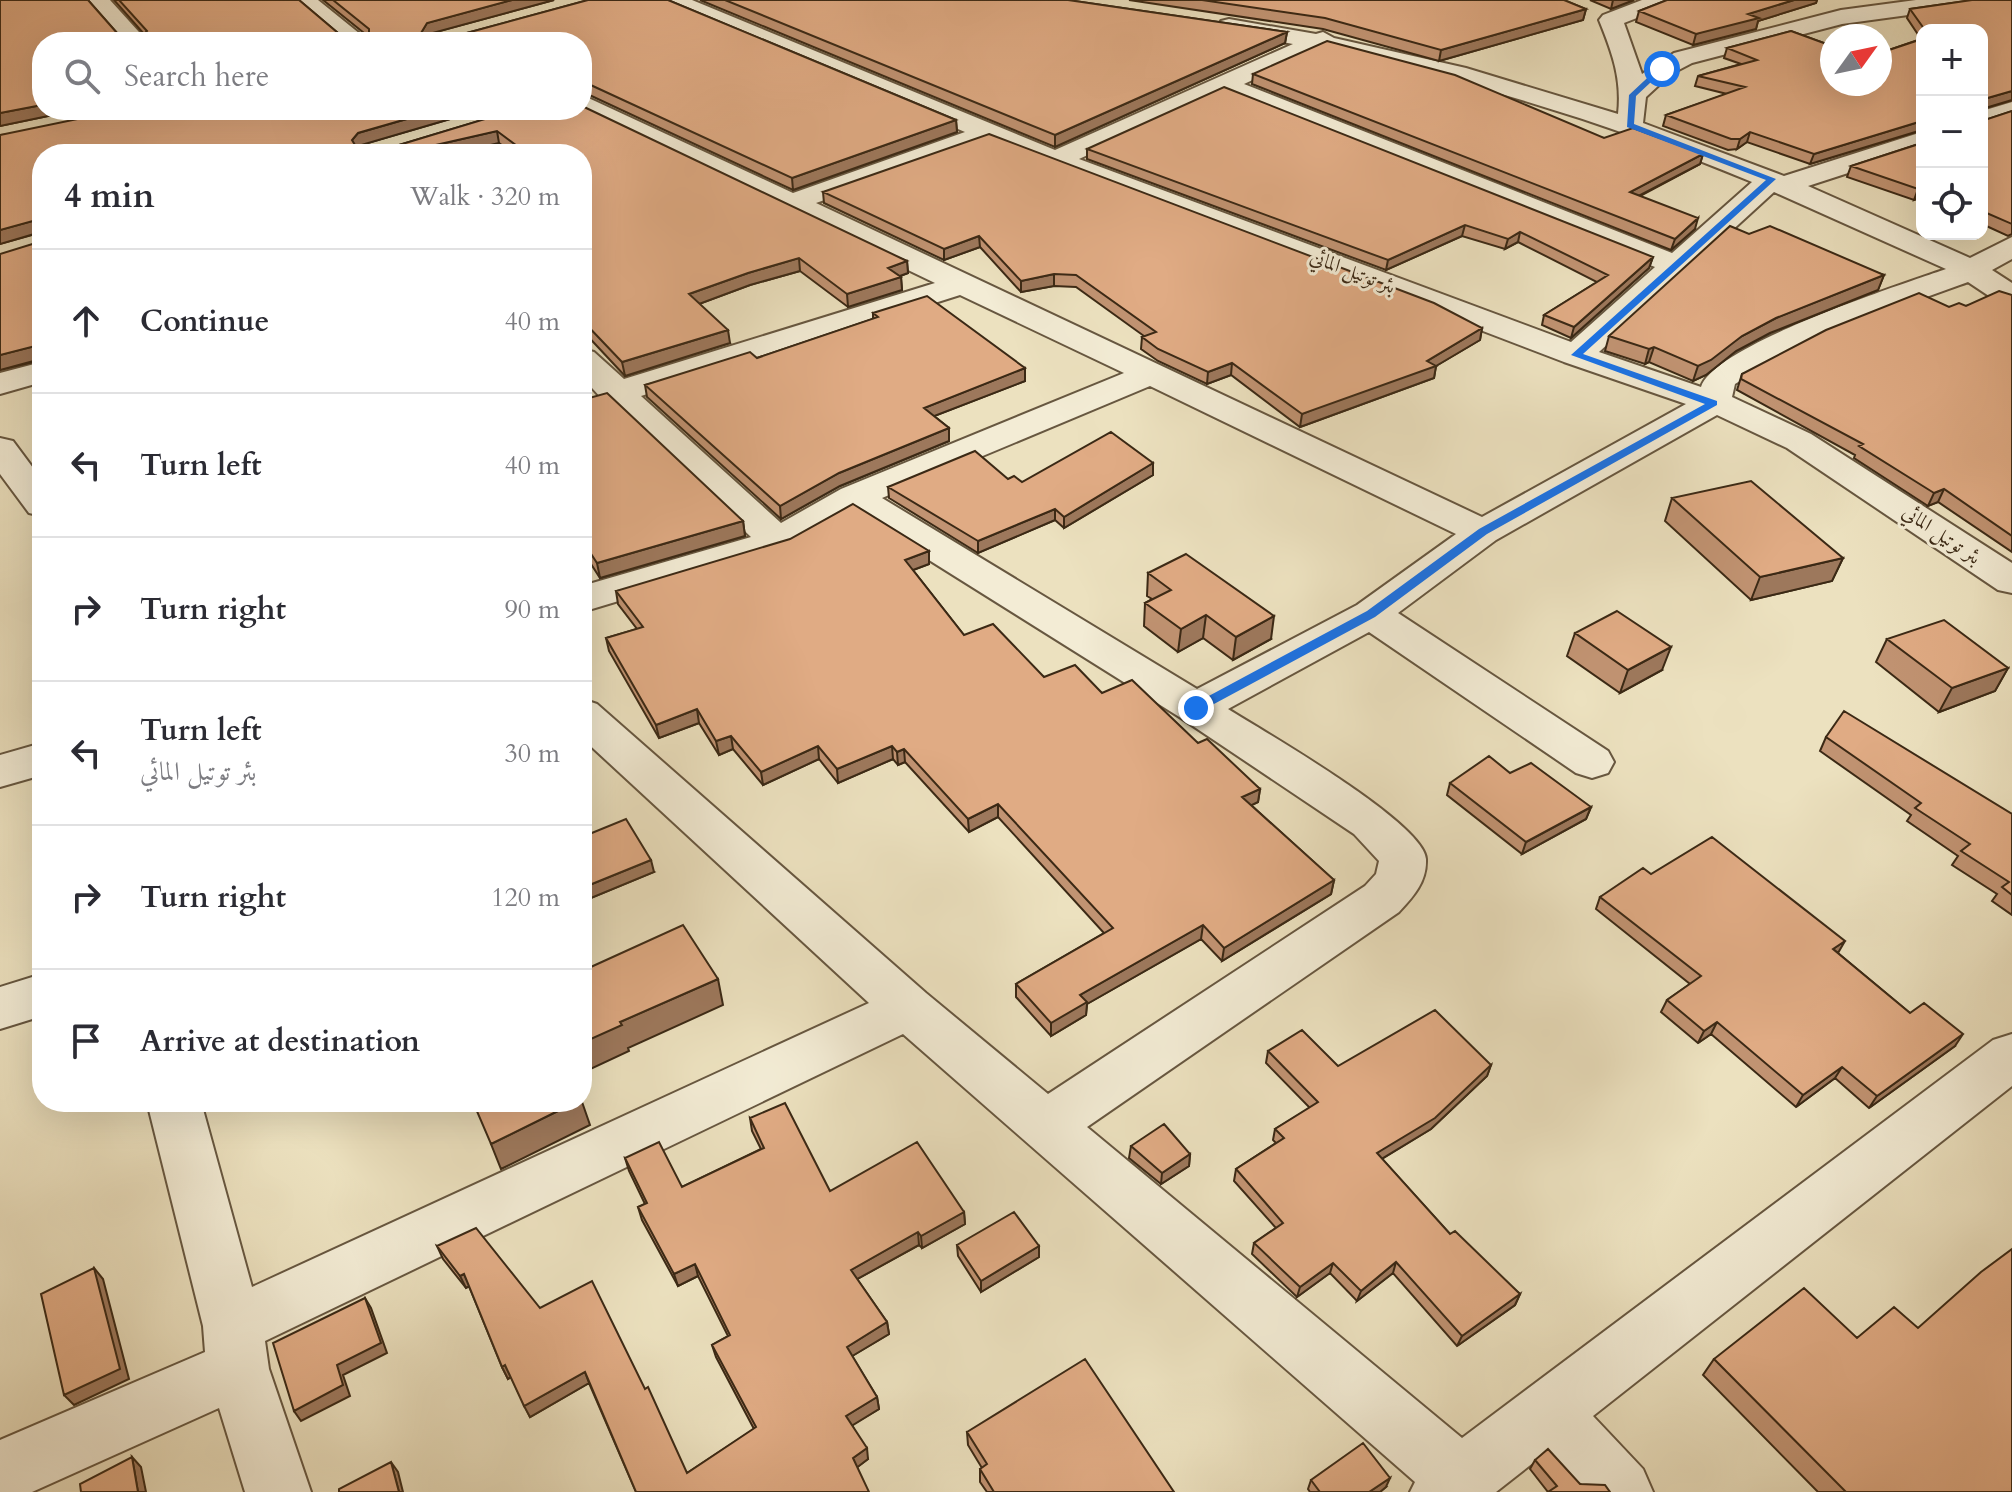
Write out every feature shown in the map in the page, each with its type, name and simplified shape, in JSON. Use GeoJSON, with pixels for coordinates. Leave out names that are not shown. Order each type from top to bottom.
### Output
{"type":"FeatureCollection","features":[{"type":"Feature","properties":{"kind":"street"},"geometry":{"type":"LineString","coordinates":[[98,0],[127,32]]}},
{"type":"Feature","properties":{"kind":"street"},"geometry":{"type":"LineString","coordinates":[[304,0],[345,32]]}},
{"type":"Feature","properties":{"kind":"street","name":"بئر توتيل المائي"},"geometry":{"type":"LineString","coordinates":[[672,0],[1055,160],[1576,355],[1713,403],[1799,441],[2012,581]]}},
{"type":"Feature","properties":{"kind":"street"},"geometry":{"type":"LineString","coordinates":[[1611,20],[1662,0]]}},
{"type":"Feature","properties":{"kind":"street"},"geometry":{"type":"LineString","coordinates":[[1861,0],[1895,12]]}},
{"type":"Feature","properties":{"kind":"street"},"geometry":{"type":"LineString","coordinates":[[1633,95],[1662,69],[1683,58],[1841,17],[1967,0]]}},
{"type":"Feature","properties":{"kind":"street"},"geometry":{"type":"LineString","coordinates":[[1588,10],[1611,20],[1628,62],[1633,95],[1630,125]]}},
{"type":"Feature","properties":{"kind":"street"},"geometry":{"type":"LineString","coordinates":[[1204,22],[1323,39],[1550,100],[1630,125],[1777,182],[1971,270],[2012,297]]}},
{"type":"Feature","properties":{"kind":"street"},"geometry":{"type":"LineString","coordinates":[[1055,160],[1323,39]]}},
{"type":"Feature","properties":{"kind":"street"},"geometry":{"type":"LineString","coordinates":[[1225,85],[1676,265]]}},
{"type":"Feature","properties":{"kind":"street"},"geometry":{"type":"LineString","coordinates":[[592,108],[1483,532]]}},
{"type":"Feature","properties":{"kind":"street"},"geometry":{"type":"LineString","coordinates":[[1988,118],[2012,110]]}},
{"type":"Feature","properties":{"kind":"street"},"geometry":{"type":"LineString","coordinates":[[793,202],[991,132]]}},
{"type":"Feature","properties":{"kind":"street"},"geometry":{"type":"LineString","coordinates":[[1576,355],[1676,265],[1777,182],[1916,142]]}},
{"type":"Feature","properties":{"kind":"street"},"geometry":{"type":"LineString","coordinates":[[1196,708],[1371,614],[1483,532],[1713,403],[1720,379],[1762,353],[1834,320],[1971,270],[2012,246]]}},
{"type":"Feature","properties":{"kind":"street"},"geometry":{"type":"LineString","coordinates":[[596,380],[965,283]]}},
{"type":"Feature","properties":{"kind":"street"},"geometry":{"type":"LineString","coordinates":[[0,384],[32,375]]}},
{"type":"Feature","properties":{"kind":"street"},"geometry":{"type":"LineString","coordinates":[[592,596],[778,541],[854,497],[1149,375]]}},
{"type":"Feature","properties":{"kind":"street"},"geometry":{"type":"LineString","coordinates":[[596,380],[778,541]]}},
{"type":"Feature","properties":{"kind":"street"},"geometry":{"type":"LineString","coordinates":[[0,449],[32,492]]}},
{"type":"Feature","properties":{"kind":"street"},"geometry":{"type":"LineString","coordinates":[[854,497],[1196,708],[1370,822],[1403,857],[1399,881],[1382,899],[1045,1126]]}},
{"type":"Feature","properties":{"kind":"street"},"geometry":{"type":"LineString","coordinates":[[1371,614],[1592,762]]}},
{"type":"Feature","properties":{"kind":"street"},"geometry":{"type":"LineString","coordinates":[[592,723],[908,1008],[1452,1486],[2012,1056]]}},
{"type":"Feature","properties":{"kind":"street"},"geometry":{"type":"LineString","coordinates":[[0,771],[32,762]]}},
{"type":"Feature","properties":{"kind":"street"},"geometry":{"type":"LineString","coordinates":[[0,1008],[32,998]]}},
{"type":"Feature","properties":{"kind":"street"},"geometry":{"type":"LineString","coordinates":[[0,1473],[235,1347],[507,1195],[689,1114],[908,1008]]}},
{"type":"Feature","properties":{"kind":"street"},"geometry":{"type":"LineString","coordinates":[[176,1112],[235,1347],[278,1492]]}},
{"type":"Feature","properties":{"kind":"street"},"geometry":{"type":"LineString","coordinates":[[1546,1412],[1620,1492]]}},
{"type":"Feature","properties":{"kind":"building"},"geometry":{"type":"Polygon","coordinates":[[[0,0],[88,0],[116,32],[32,32],[32,107],[0,113],[0,0]]]}},
{"type":"Feature","properties":{"kind":"building"},"geometry":{"type":"Polygon","coordinates":[[[119,0],[299,0],[337,32],[146,32],[119,0]]]}},
{"type":"Feature","properties":{"kind":"building"},"geometry":{"type":"Polygon","coordinates":[[[333,0],[512,0],[427,23],[422,32],[369,32],[333,0]]]}},
{"type":"Feature","properties":{"kind":"building"},"geometry":{"type":"Polygon","coordinates":[[[588,0],[668,0],[956,120],[792,178],[592,86],[592,32],[470,32],[588,0]]]}},
{"type":"Feature","properties":{"kind":"building"},"geometry":{"type":"Polygon","coordinates":[[[725,0],[1068,0],[1287,32],[1055,135],[725,0]]]}},
{"type":"Feature","properties":{"kind":"building"},"geometry":{"type":"Polygon","coordinates":[[[1202,0],[1564,0],[1586,9],[1441,50],[1325,18],[1202,0]]]}},
{"type":"Feature","properties":{"kind":"building"},"geometry":{"type":"Polygon","coordinates":[[[1667,0],[1794,0],[1748,14],[1759,18],[1696,34],[1639,11],[1667,0]]]}},
{"type":"Feature","properties":{"kind":"building"},"geometry":{"type":"Polygon","coordinates":[[[1972,0],[2012,0],[2012,91],[1988,98],[1988,24],[1921,24],[1910,9],[1972,0]]]}},
{"type":"Feature","properties":{"kind":"building"},"geometry":{"type":"Polygon","coordinates":[[[1791,31],[1820,42],[1820,96],[1892,96],[1892,49],[1916,41],[1916,123],[1814,154],[1750,132],[1740,139],[1731,139],[1666,115],[1745,87],[1698,76],[1757,60],[1727,48],[1791,31]]]}},
{"type":"Feature","properties":{"kind":"building"},"geometry":{"type":"Polygon","coordinates":[[[1327,41],[1455,75],[1604,138],[1633,128],[1703,154],[1630,192],[1698,218],[1675,239],[1253,74],[1327,41]]]}},
{"type":"Feature","properties":{"kind":"building"},"geometry":{"type":"Polygon","coordinates":[[[1224,87],[1653,257],[1574,327],[1544,315],[1608,275],[1520,232],[1508,239],[1465,225],[1388,260],[1087,149],[1224,87]]]}},
{"type":"Feature","properties":{"kind":"building"},"geometry":{"type":"Polygon","coordinates":[[[592,111],[907,261],[888,268],[901,277],[847,294],[799,258],[748,273],[689,294],[728,330],[622,362],[592,330],[592,144],[515,144],[497,131],[440,144],[402,144],[482,120],[592,120],[592,111]]]}},
{"type":"Feature","properties":{"kind":"building"},"geometry":{"type":"Polygon","coordinates":[[[2012,111],[2012,224],[1988,214],[1988,119],[2012,111]]]}},
{"type":"Feature","properties":{"kind":"building"},"geometry":{"type":"Polygon","coordinates":[[[73,120],[403,120],[358,133],[352,140],[354,144],[32,144],[32,221],[0,230],[0,135],[73,120]]]}},
{"type":"Feature","properties":{"kind":"building"},"geometry":{"type":"Polygon","coordinates":[[[989,134],[1434,303],[1482,328],[1427,361],[1436,366],[1302,414],[1232,363],[1208,372],[1158,349],[1142,337],[1156,332],[1076,275],[1054,274],[1021,281],[979,236],[944,249],[823,192],[989,134]]]}},
{"type":"Feature","properties":{"kind":"building"},"geometry":{"type":"Polygon","coordinates":[[[1916,145],[1916,188],[1851,166],[1916,145]]]}},
{"type":"Feature","properties":{"kind":"building"},"geometry":{"type":"Polygon","coordinates":[[[1730,226],[1749,234],[1770,226],[1884,275],[1776,318],[1742,336],[1698,366],[1654,347],[1649,349],[1609,336],[1730,226]]]}},
{"type":"Feature","properties":{"kind":"building"},"geometry":{"type":"Polygon","coordinates":[[[32,244],[32,347],[0,355],[0,254],[32,244]]]}},
{"type":"Feature","properties":{"kind":"building"},"geometry":{"type":"Polygon","coordinates":[[[1999,291],[2012,295],[2012,536],[1944,489],[1934,493],[1859,446],[1863,444],[1741,379],[1742,374],[1826,330],[1919,293],[1949,307],[1959,303],[1966,306],[1999,291]]]}},
{"type":"Feature","properties":{"kind":"building"},"geometry":{"type":"Polygon","coordinates":[[[927,296],[1025,368],[924,408],[949,428],[839,473],[780,506],[645,385],[750,352],[757,358],[878,317],[873,313],[927,296]]]}},
{"type":"Feature","properties":{"kind":"building"},"geometry":{"type":"Polygon","coordinates":[[[607,393],[743,521],[597,563],[592,555],[592,397],[607,393]]]}},
{"type":"Feature","properties":{"kind":"building"},"geometry":{"type":"Polygon","coordinates":[[[1111,432],[1153,463],[1064,517],[1055,509],[978,541],[888,487],[975,451],[1008,479],[1014,476],[1022,482],[1111,432]]]}},
{"type":"Feature","properties":{"kind":"building"},"geometry":{"type":"Polygon","coordinates":[[[1751,481],[1843,558],[1760,577],[1672,498],[1751,481]]]}},
{"type":"Feature","properties":{"kind":"building"},"geometry":{"type":"Polygon","coordinates":[[[853,504],[929,551],[905,560],[964,635],[993,624],[1044,677],[1075,665],[1102,693],[1132,680],[1198,743],[1207,739],[1260,789],[1242,797],[1334,880],[1224,948],[1203,925],[1080,995],[1087,1002],[1051,1023],[1016,984],[1113,928],[998,804],[968,819],[904,749],[897,752],[892,746],[837,769],[818,746],[761,772],[731,736],[716,741],[697,709],[656,725],[606,638],[643,627],[616,591],[790,539],[853,504]]]}},
{"type":"Feature","properties":{"kind":"building"},"geometry":{"type":"Polygon","coordinates":[[[1186,554],[1274,616],[1236,637],[1206,615],[1181,629],[1145,603],[1171,590],[1148,573],[1186,554]]]}},
{"type":"Feature","properties":{"kind":"building"},"geometry":{"type":"Polygon","coordinates":[[[1617,611],[1671,647],[1628,670],[1575,633],[1617,611]]]}},
{"type":"Feature","properties":{"kind":"building"},"geometry":{"type":"Polygon","coordinates":[[[1944,620],[2008,668],[1952,688],[1887,639],[1944,620]]]}},
{"type":"Feature","properties":{"kind":"building"},"geometry":{"type":"Polygon","coordinates":[[[1844,711],[2012,814],[2012,895],[2002,887],[2009,882],[1961,851],[1970,844],[1915,808],[1921,803],[1826,737],[1844,711]]]}},
{"type":"Feature","properties":{"kind":"building"},"geometry":{"type":"Polygon","coordinates":[[[1489,756],[1510,773],[1531,763],[1591,807],[1526,842],[1450,783],[1489,756]]]}},
{"type":"Feature","properties":{"kind":"building"},"geometry":{"type":"Polygon","coordinates":[[[626,819],[651,860],[592,884],[592,833],[626,819]]]}},
{"type":"Feature","properties":{"kind":"building"},"geometry":{"type":"Polygon","coordinates":[[[1712,837],[1845,941],[1833,949],[1910,1013],[1924,1003],[1963,1034],[1877,1096],[1842,1067],[1803,1095],[1717,1022],[1704,1031],[1667,1000],[1701,976],[1600,897],[1643,868],[1651,874],[1712,837]]]}},
{"type":"Feature","properties":{"kind":"building"},"geometry":{"type":"Polygon","coordinates":[[[683,925],[718,979],[620,1022],[622,1025],[592,1038],[592,966],[683,925]]]}},
{"type":"Feature","properties":{"kind":"building"},"geometry":{"type":"Polygon","coordinates":[[[1435,1010],[1491,1065],[1435,1118],[1377,1153],[1450,1234],[1455,1231],[1520,1294],[1462,1336],[1396,1262],[1361,1291],[1333,1263],[1300,1287],[1254,1243],[1283,1223],[1236,1169],[1284,1138],[1275,1129],[1318,1102],[1268,1051],[1302,1030],[1338,1066],[1435,1010]]]}},
{"type":"Feature","properties":{"kind":"building"},"geometry":{"type":"Polygon","coordinates":[[[785,1103],[830,1191],[917,1142],[964,1212],[921,1236],[918,1232],[851,1270],[887,1322],[847,1347],[877,1397],[846,1416],[867,1448],[853,1458],[869,1492],[636,1492],[585,1372],[524,1406],[505,1365],[502,1367],[464,1274],[460,1276],[437,1246],[476,1228],[540,1308],[592,1281],[645,1389],[648,1387],[687,1473],[756,1427],[712,1345],[730,1335],[695,1264],[674,1274],[638,1207],[647,1203],[625,1158],[659,1142],[682,1187],[764,1148],[750,1118],[785,1103]]]}},
{"type":"Feature","properties":{"kind":"building"},"geometry":{"type":"Polygon","coordinates":[[[477,1112],[556,1112],[491,1144],[477,1112]]]}},
{"type":"Feature","properties":{"kind":"building"},"geometry":{"type":"Polygon","coordinates":[[[1164,1124],[1190,1154],[1162,1173],[1131,1146],[1164,1124]]]}},
{"type":"Feature","properties":{"kind":"building"},"geometry":{"type":"Polygon","coordinates":[[[1014,1212],[1039,1246],[981,1281],[957,1245],[1014,1212]]]}},
{"type":"Feature","properties":{"kind":"building"},"geometry":{"type":"Polygon","coordinates":[[[2012,1249],[2012,1492],[1846,1492],[1714,1359],[1804,1288],[1857,1338],[1894,1307],[1918,1328],[2012,1249]]]}},
{"type":"Feature","properties":{"kind":"building"},"geometry":{"type":"Polygon","coordinates":[[[94,1268],[120,1369],[64,1395],[41,1294],[94,1268]]]}},
{"type":"Feature","properties":{"kind":"building"},"geometry":{"type":"Polygon","coordinates":[[[365,1298],[381,1343],[337,1365],[343,1385],[294,1411],[273,1343],[365,1298]]]}},
{"type":"Feature","properties":{"kind":"building"},"geometry":{"type":"Polygon","coordinates":[[[1085,1359],[1174,1492],[994,1492],[980,1469],[987,1464],[967,1432],[1085,1359]]]}},
{"type":"Feature","properties":{"kind":"building"},"geometry":{"type":"Polygon","coordinates":[[[1363,1443],[1390,1478],[1369,1492],[1320,1492],[1311,1480],[1363,1443]]]}},
{"type":"Feature","properties":{"kind":"building"},"geometry":{"type":"Polygon","coordinates":[[[1548,1449],[1580,1484],[1605,1485],[1610,1492],[1548,1492],[1557,1486],[1535,1460],[1548,1449]]]}},
{"type":"Feature","properties":{"kind":"building"},"geometry":{"type":"Polygon","coordinates":[[[132,1457],[138,1492],[81,1492],[80,1484],[132,1457]]]}},
{"type":"Feature","properties":{"kind":"building"},"geometry":{"type":"Polygon","coordinates":[[[391,1462],[399,1492],[339,1492],[339,1489],[391,1462]]]}},
{"type":"Feature","properties":{"kind":"route"},"geometry":{"type":"LineString","coordinates":[[1196,708],[1371,614],[1483,532],[1713,403],[1576,355],[1772,179],[1630,125],[1633,95],[1662,69]]}}]}
